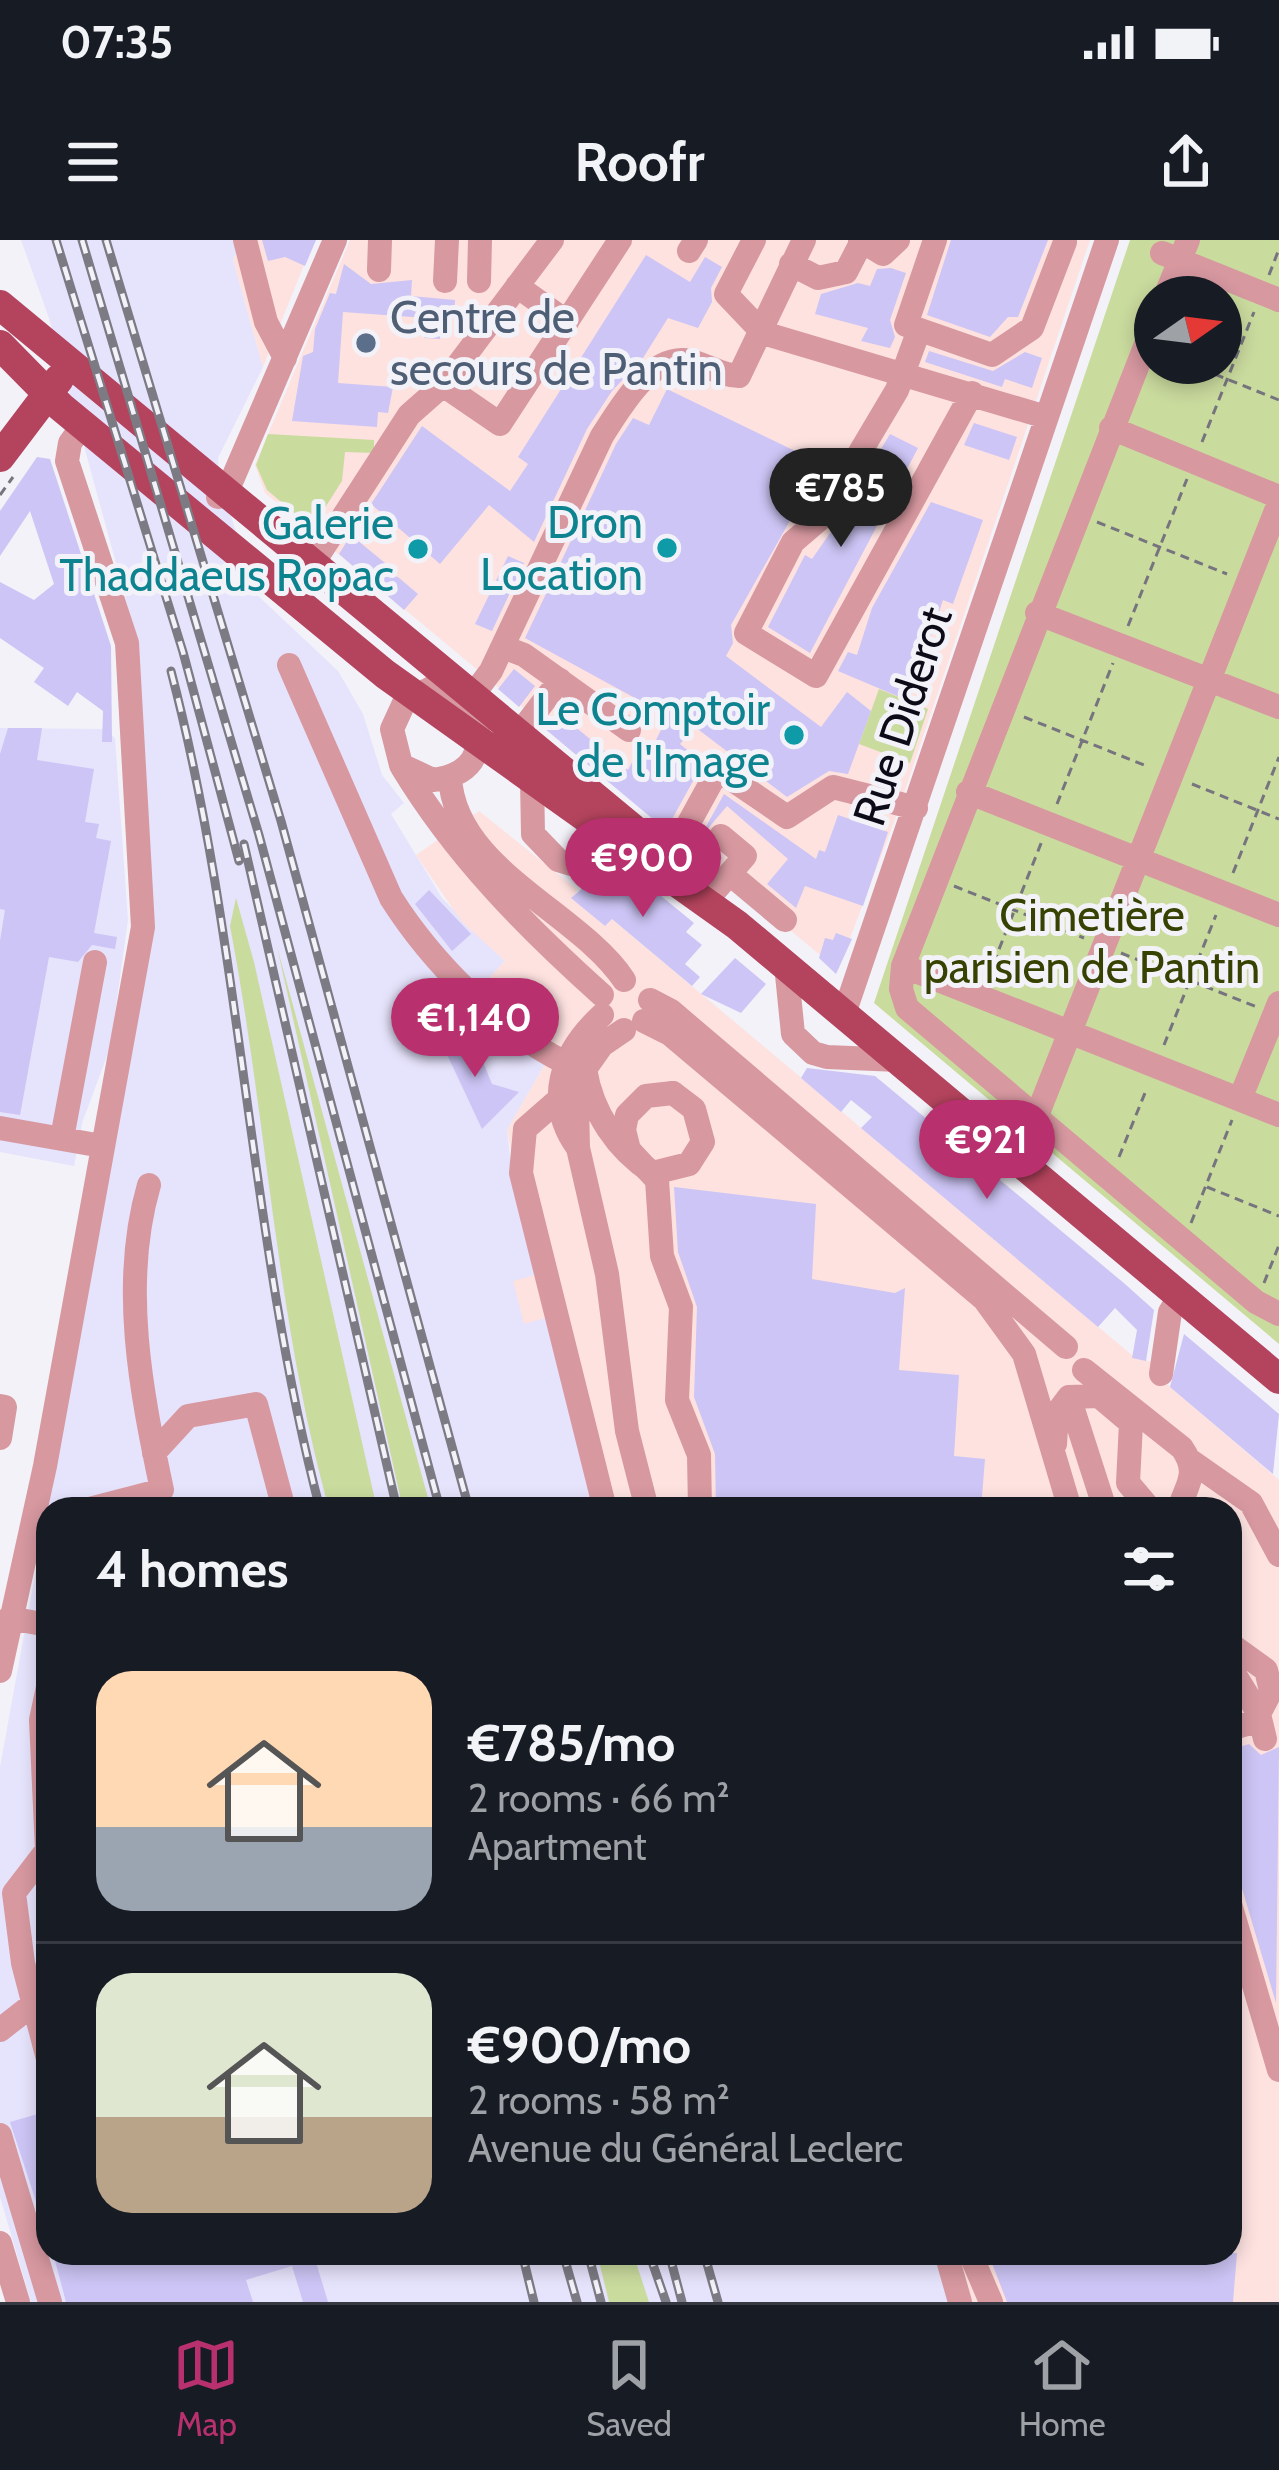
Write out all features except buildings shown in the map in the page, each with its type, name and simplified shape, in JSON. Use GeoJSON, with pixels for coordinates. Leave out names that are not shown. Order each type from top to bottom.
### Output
{"type":"FeatureCollection","features":[{"type":"Feature","properties":{"kind":"main road"},"geometry":{"type":"LineString","coordinates":[[0,308],[60,409]]}},
{"type":"Feature","properties":{"kind":"main road"},"geometry":{"type":"LineString","coordinates":[[0,308],[222,495],[362,622],[408,643]]}},
{"type":"Feature","properties":{"kind":"main road"},"geometry":{"type":"LineString","coordinates":[[0,346],[60,409],[385,674],[417,693],[490,723],[532,779],[737,925],[1279,1379]]}},
{"type":"Feature","properties":{"kind":"main road"},"geometry":{"type":"LineString","coordinates":[[0,483],[60,409],[61,378],[79,380],[408,643],[490,723],[669,860],[722,884],[737,925]]}},
{"type":"Feature","properties":{"kind":"main road"},"geometry":{"type":"LineString","coordinates":[[0,457],[60,409]]}},
{"type":"Feature","properties":{"kind":"street"},"geometry":{"type":"LineString","coordinates":[[245,240],[266,322],[285,358]]}},
{"type":"Feature","properties":{"kind":"street"},"geometry":{"type":"LineString","coordinates":[[222,495],[335,240]]}},
{"type":"Feature","properties":{"kind":"street"},"geometry":{"type":"LineString","coordinates":[[379,270],[380,240]]}},
{"type":"Feature","properties":{"kind":"street"},"geometry":{"type":"LineString","coordinates":[[445,281],[447,240]]}},
{"type":"Feature","properties":{"kind":"street"},"geometry":{"type":"LineString","coordinates":[[479,281],[481,240]]}},
{"type":"Feature","properties":{"kind":"street"},"geometry":{"type":"LineString","coordinates":[[312,565],[409,415],[443,385],[552,240]]}},
{"type":"Feature","properties":{"kind":"street"},"geometry":{"type":"LineString","coordinates":[[443,385],[500,424],[620,240]]}},
{"type":"Feature","properties":{"kind":"street"},"geometry":{"type":"LineString","coordinates":[[754,240],[726,294],[763,333],[1046,417]]}},
{"type":"Feature","properties":{"kind":"street"},"geometry":{"type":"LineString","coordinates":[[401,765],[425,779],[450,777],[470,765],[490,723],[503,647],[602,436],[645,379],[682,360],[739,376],[804,240]]}},
{"type":"Feature","properties":{"kind":"street"},"geometry":{"type":"LineString","coordinates":[[791,263],[818,278],[846,272],[861,241],[883,254],[898,240]]}},
{"type":"Feature","properties":{"kind":"street"},"geometry":{"type":"LineString","coordinates":[[935,240],[906,325],[997,355],[1033,328],[1064,241]]}},
{"type":"Feature","properties":{"kind":"street"},"geometry":{"type":"LineString","coordinates":[[1064,241],[1075,255],[1104,251]]}},
{"type":"Feature","properties":{"kind":"street","name":"Rue Diderot"},"geometry":{"type":"LineString","coordinates":[[844,1014],[1104,251]]}},
{"type":"Feature","properties":{"kind":"street"},"geometry":{"type":"LineString","coordinates":[[1177,251],[1270,297]]}},
{"type":"Feature","properties":{"kind":"street"},"geometry":{"type":"LineString","coordinates":[[518,286],[567,322]]}},
{"type":"Feature","properties":{"kind":"street"},"geometry":{"type":"LineString","coordinates":[[919,330],[904,373],[821,518],[794,542],[746,633],[816,676],[972,393]]}},
{"type":"Feature","properties":{"kind":"street"},"geometry":{"type":"LineString","coordinates":[[1134,372],[968,792],[903,966],[901,989],[907,1008],[1270,1310]]}},
{"type":"Feature","properties":{"kind":"street"},"geometry":{"type":"LineString","coordinates":[[38,1497],[143,927],[127,644],[67,461],[70,443],[60,409]]}},
{"type":"Feature","properties":{"kind":"street"},"geometry":{"type":"LineString","coordinates":[[1036,1118],[1279,500],[1111,428]]}},
{"type":"Feature","properties":{"kind":"street"},"geometry":{"type":"LineString","coordinates":[[1037,613],[1279,707]]}},
{"type":"Feature","properties":{"kind":"street"},"geometry":{"type":"LineString","coordinates":[[503,647],[560,680],[629,730]]}},
{"type":"Feature","properties":{"kind":"street"},"geometry":{"type":"LineString","coordinates":[[289,665],[391,898],[410,927],[479,999],[543,1052],[575,1066],[592,1106],[636,1160],[648,1169],[653,1173],[677,1170],[697,1155],[703,1142],[700,1120],[673,1093],[646,1096],[627,1115],[625,1142],[648,1169],[657,1180],[662,1256],[681,1306],[676,1400],[699,1455],[700,1497]]}},
{"type":"Feature","properties":{"kind":"street"},"geometry":{"type":"LineString","coordinates":[[490,723],[560,680]]}},
{"type":"Feature","properties":{"kind":"street"},"geometry":{"type":"LineString","coordinates":[[417,693],[399,710],[392,729],[401,765],[443,831],[489,887],[602,1005],[670,1034],[967,1280],[1024,1354],[1066,1497]]}},
{"type":"Feature","properties":{"kind":"street"},"geometry":{"type":"LineString","coordinates":[[669,860],[718,770],[787,817],[833,787],[916,808]]}},
{"type":"Feature","properties":{"kind":"street"},"geometry":{"type":"LineString","coordinates":[[450,777],[461,818],[507,875],[624,980],[639,984],[639,1017]]}},
{"type":"Feature","properties":{"kind":"street"},"geometry":{"type":"LineString","coordinates":[[532,779],[533,834],[558,860],[578,866],[604,850],[626,847]]}},
{"type":"Feature","properties":{"kind":"street"},"geometry":{"type":"LineString","coordinates":[[968,792],[1279,915]]}},
{"type":"Feature","properties":{"kind":"street"},"geometry":{"type":"LineString","coordinates":[[721,836],[745,856],[722,884],[784,920]]}},
{"type":"Feature","properties":{"kind":"street"},"geometry":{"type":"LineString","coordinates":[[62,1138],[95,962]]}},
{"type":"Feature","properties":{"kind":"street"},"geometry":{"type":"LineString","coordinates":[[786,965],[793,1034],[813,1053],[898,1060]]}},
{"type":"Feature","properties":{"kind":"street"},"geometry":{"type":"LineString","coordinates":[[903,966],[1279,1115]]}},
{"type":"Feature","properties":{"kind":"street"},"geometry":{"type":"LineString","coordinates":[[602,1497],[521,1173],[526,1129],[557,1101],[602,1005],[624,980]]}},
{"type":"Feature","properties":{"kind":"street"},"geometry":{"type":"LineString","coordinates":[[1240,1099],[1279,1003]]}},
{"type":"Feature","properties":{"kind":"street"},"geometry":{"type":"LineString","coordinates":[[575,1066],[639,1017],[671,1011],[1078,1356],[1084,1370],[1191,1461],[1251,1503],[1279,1555]]}},
{"type":"Feature","properties":{"kind":"street"},"geometry":{"type":"LineString","coordinates":[[575,1066],[578,1148],[607,1274],[627,1431],[644,1497]]}},
{"type":"Feature","properties":{"kind":"street"},"geometry":{"type":"LineString","coordinates":[[557,1101],[562,1125],[578,1148]]}},
{"type":"Feature","properties":{"kind":"street"},"geometry":{"type":"LineString","coordinates":[[0,1128],[102,1146]]}},
{"type":"Feature","properties":{"kind":"street"},"geometry":{"type":"LineString","coordinates":[[149,1185],[139,1221],[134,1287],[154,1453],[165,1497]]}},
{"type":"Feature","properties":{"kind":"street"},"geometry":{"type":"LineString","coordinates":[[1162,1374],[1170,1312],[1180,1296]]}},
{"type":"Feature","properties":{"kind":"street"},"geometry":{"type":"LineString","coordinates":[[1066,1347],[1049,1347],[1036,1356],[1032,1381],[1043,1395],[1106,1400],[1130,1423],[1133,1446],[1128,1484],[1139,1497]]}},
{"type":"Feature","properties":{"kind":"street"},"geometry":{"type":"LineString","coordinates":[[1056,1465],[1054,1426],[1069,1396],[1081,1386],[1084,1370]]}},
{"type":"Feature","properties":{"kind":"street"},"geometry":{"type":"LineString","coordinates":[[1069,1396],[1101,1497]]}},
{"type":"Feature","properties":{"kind":"street"},"geometry":{"type":"LineString","coordinates":[[154,1453],[188,1416],[256,1404],[281,1497]]}},
{"type":"Feature","properties":{"kind":"street"},"geometry":{"type":"LineString","coordinates":[[0,1406],[5,1407],[0,1438]]}},
{"type":"Feature","properties":{"kind":"street"},"geometry":{"type":"LineString","coordinates":[[1133,1446],[1169,1440]]}},
{"type":"Feature","properties":{"kind":"street"},"geometry":{"type":"LineString","coordinates":[[1185,1497],[1192,1485],[1191,1461]]}},
{"type":"Feature","properties":{"kind":"street"},"geometry":{"type":"LineString","coordinates":[[0,1671],[5,1622],[36,1504]]}},
{"type":"Feature","properties":{"kind":"street"},"geometry":{"type":"LineString","coordinates":[[5,1622],[36,1624]]}},
{"type":"Feature","properties":{"kind":"street"},"geometry":{"type":"LineString","coordinates":[[1242,1653],[1266,1670],[1275,1693],[1262,1727]]}},
{"type":"Feature","properties":{"kind":"street"},"geometry":{"type":"LineString","coordinates":[[1242,1690],[1262,1727]]}},
{"type":"Feature","properties":{"kind":"street"},"geometry":{"type":"LineString","coordinates":[[1242,1726],[1262,1727]]}},
{"type":"Feature","properties":{"kind":"street"},"geometry":{"type":"LineString","coordinates":[[36,1866],[14,1893],[36,2018]]}},
{"type":"Feature","properties":{"kind":"street"},"geometry":{"type":"LineString","coordinates":[[1242,1945],[1279,2070]]}},
{"type":"Feature","properties":{"kind":"street"},"geometry":{"type":"LineString","coordinates":[[0,2030],[32,2005]]}},
{"type":"Feature","properties":{"kind":"street"},"geometry":{"type":"LineString","coordinates":[[0,2134],[36,2255]]}},
{"type":"Feature","properties":{"kind":"street"},"geometry":{"type":"LineString","coordinates":[[0,2243],[18,2302]]}},
{"type":"Feature","properties":{"kind":"street"},"geometry":{"type":"LineString","coordinates":[[39,2265],[50,2302]]}},
{"type":"Feature","properties":{"kind":"street"},"geometry":{"type":"LineString","coordinates":[[936,2265],[946,2302]]}},
{"type":"Feature","properties":{"kind":"street"},"geometry":{"type":"LineString","coordinates":[[949,2265],[960,2302]]}},
{"type":"Feature","properties":{"kind":"street"},"geometry":{"type":"LineString","coordinates":[[975,2265],[991,2302]]}},
{"type":"Feature","properties":{"kind":"path"},"geometry":{"type":"LineString","coordinates":[[1242,350],[1270,297],[1279,249]]}},
{"type":"Feature","properties":{"kind":"path"},"geometry":{"type":"LineString","coordinates":[[980,996],[1225,384]]}},
{"type":"Feature","properties":{"kind":"path"},"geometry":{"type":"LineString","coordinates":[[1239,384],[1279,400]]}},
{"type":"Feature","properties":{"kind":"path"},"geometry":{"type":"LineString","coordinates":[[1076,513],[1247,582]]}},
{"type":"Feature","properties":{"kind":"path"},"geometry":{"type":"LineString","coordinates":[[1000,708],[1279,819]]}},
{"type":"Feature","properties":{"kind":"path"},"geometry":{"type":"LineString","coordinates":[[1110,1180],[1279,758]]}},
{"type":"Feature","properties":{"kind":"path"},"geometry":{"type":"LineString","coordinates":[[1183,1241],[1240,1099]]}},
{"type":"Feature","properties":{"kind":"path"},"geometry":{"type":"LineString","coordinates":[[1205,1186],[1279,1216]]}},
{"type":"Feature","properties":{"kind":"path"},"geometry":{"type":"LineString","coordinates":[[1270,1310],[1279,1245]]}},
{"type":"Feature","properties":{"kind":"shaded area"},"geometry":{"type":"Polygon","coordinates":[[[21,240],[242,240],[233,260],[263,367],[218,458],[219,476],[254,592],[338,671],[363,714],[382,775],[404,803],[391,814],[442,898],[505,961],[472,997],[545,1064],[507,1130],[513,1184],[536,1275],[513,1282],[547,1318],[591,1497],[49,1497],[153,927],[137,640],[49,318],[21,240]]]}},
{"type":"Feature","properties":{"kind":"shaded area"},"geometry":{"type":"Polygon","coordinates":[[[243,240],[314,240],[263,367],[233,260],[243,240]]]}},
{"type":"Feature","properties":{"kind":"shaded area"},"geometry":{"type":"Polygon","coordinates":[[[350,240],[1090,240],[897,814],[838,970],[265,493],[255,465],[350,240]]]}},
{"type":"Feature","properties":{"kind":"shaded area"},"geometry":{"type":"Polygon","coordinates":[[[0,728],[103,729],[115,738],[128,920],[110,1048],[82,1123],[74,1166],[0,1152],[0,728]]]}},
{"type":"Feature","properties":{"kind":"shaded area"},"geometry":{"type":"Polygon","coordinates":[[[479,811],[578,890],[572,898],[605,926],[612,919],[1133,1356],[1155,1363],[1153,1372],[1279,1480],[1279,2302],[953,2302],[942,2265],[1242,2265],[1242,1497],[591,1497],[546,1318],[524,1324],[513,1281],[535,1275],[507,1130],[545,1064],[471,997],[505,961],[462,922],[416,855],[479,811]]]}},
{"type":"Feature","properties":{"kind":"shaded area"},"geometry":{"type":"Polygon","coordinates":[[[36,1569],[36,2265],[942,2265],[953,2302],[31,2302],[0,2197],[0,1767],[36,1569]]]}},
{"type":"Feature","properties":{"kind":"green space","name":"Cimetière parisien de Pantin"},"geometry":{"type":"Polygon","coordinates":[[[1130,240],[1279,240],[1279,1344],[874,1003],[1130,240]]]}},
{"type":"Feature","properties":{"kind":"green space"},"geometry":{"type":"Polygon","coordinates":[[[268,434],[374,440],[374,453],[345,452],[342,481],[312,528],[267,490],[256,465],[268,434]]]}},
{"type":"Feature","properties":{"kind":"green space"},"geometry":{"type":"Polygon","coordinates":[[[879,689],[928,709],[910,763],[859,744],[879,689]]]}},
{"type":"Feature","properties":{"kind":"green space"},"geometry":{"type":"Polygon","coordinates":[[[236,898],[374,1497],[326,1497],[296,1365],[230,926],[236,898]]]}},
{"type":"Feature","properties":{"kind":"green space"},"geometry":{"type":"Polygon","coordinates":[[[277,947],[428,1497],[400,1497],[277,947]]]}},
{"type":"Feature","properties":{"kind":"green space"},"geometry":{"type":"Polygon","coordinates":[[[600,2265],[637,2265],[649,2302],[609,2302],[600,2265]]]}},
{"type":"Feature","properties":{"kind":"railway"},"geometry":{"type":"LineString","coordinates":[[56,240],[183,652],[239,861]]}},
{"type":"Feature","properties":{"kind":"railway"},"geometry":{"type":"LineString","coordinates":[[82,240],[259,835],[437,1497]]}},
{"type":"Feature","properties":{"kind":"railway"},"geometry":{"type":"LineString","coordinates":[[106,240],[281,821],[466,1497]]}},
{"type":"Feature","properties":{"kind":"railway"},"geometry":{"type":"LineString","coordinates":[[171,671],[215,879],[276,1301],[317,1497]]}},
{"type":"Feature","properties":{"kind":"railway"},"geometry":{"type":"LineString","coordinates":[[244,844],[394,1497]]}},
{"type":"Feature","properties":{"kind":"railway"},"geometry":{"type":"LineString","coordinates":[[525,2265],[534,2302]]}},
{"type":"Feature","properties":{"kind":"railway"},"geometry":{"type":"LineString","coordinates":[[566,2265],[577,2302]]}},
{"type":"Feature","properties":{"kind":"railway"},"geometry":{"type":"LineString","coordinates":[[591,2265],[601,2302]]}},
{"type":"Feature","properties":{"kind":"railway"},"geometry":{"type":"LineString","coordinates":[[653,2265],[666,2302]]}},
{"type":"Feature","properties":{"kind":"railway"},"geometry":{"type":"LineString","coordinates":[[672,2265],[682,2302]]}},
{"type":"Feature","properties":{"kind":"railway"},"geometry":{"type":"LineString","coordinates":[[707,2265],[718,2302]]}},
{"type":"Feature","properties":{"kind":"place","name":"Centre de secours de Pantin"},"geometry":{"type":"Point","coordinates":[366,343]}},
{"type":"Feature","properties":{"kind":"place","name":"Dron Location"},"geometry":{"type":"Point","coordinates":[667,548]}},
{"type":"Feature","properties":{"kind":"place","name":"Galerie Thaddaeus Ropac"},"geometry":{"type":"Point","coordinates":[418,549]}},
{"type":"Feature","properties":{"kind":"place","name":"Le Comptoir de l'Image"},"geometry":{"type":"Point","coordinates":[794,735]}}]}
